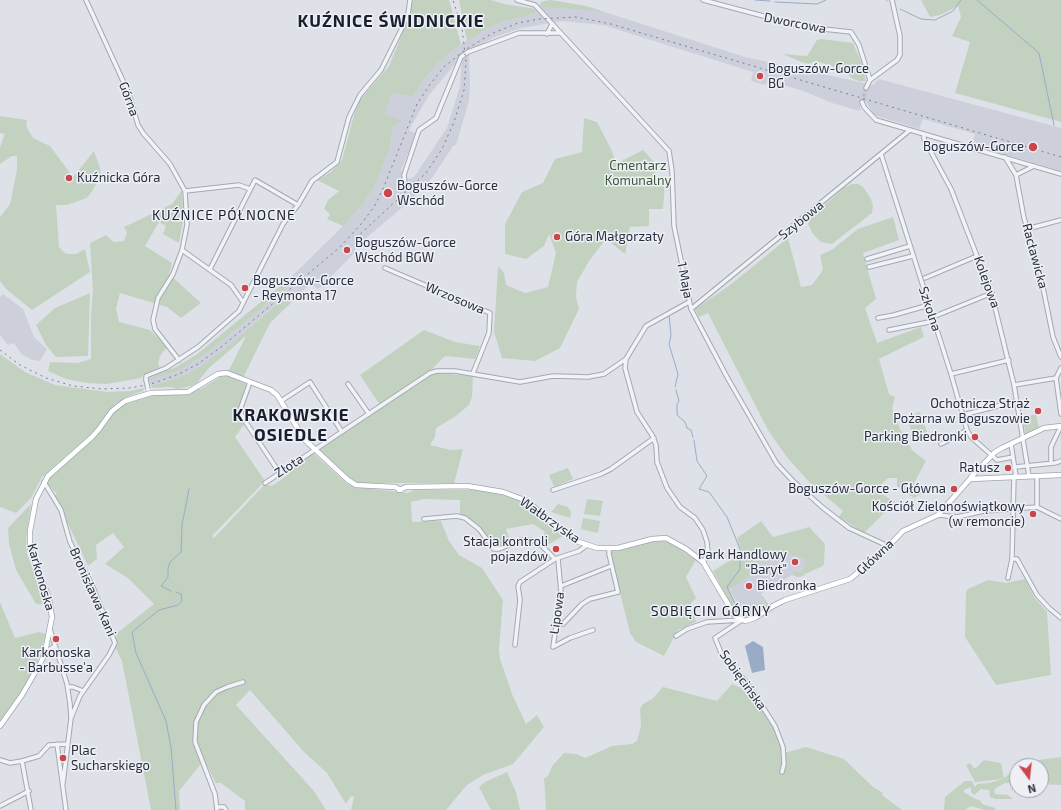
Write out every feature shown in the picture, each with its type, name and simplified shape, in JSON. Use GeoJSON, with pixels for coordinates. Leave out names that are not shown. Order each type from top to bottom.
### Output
{"type":"FeatureCollection","features":[{"type":"Feature","properties":{"kind":"main road","name":"Karkonoska"},"geometry":{"type":"LineString","coordinates":[[0,726],[36,672],[45,652],[50,627],[51,606],[32,556],[29,540],[34,505],[44,482],[60,463],[99,429],[112,411],[125,401],[147,392],[188,392],[218,374],[227,373],[249,382]]}},
{"type":"Feature","properties":{"kind":"main road"},"geometry":{"type":"LineString","coordinates":[[249,382],[271,390],[281,401],[305,440],[313,450]]}},
{"type":"Feature","properties":{"kind":"main road"},"geometry":{"type":"LineString","coordinates":[[975,475],[991,456],[1011,444],[1048,426],[1061,426]]}},
{"type":"Feature","properties":{"kind":"main road","name":"Wałbrzyska"},"geometry":{"type":"LineString","coordinates":[[313,450],[352,483],[365,486],[392,487],[400,490],[409,487],[475,486],[516,495],[534,506],[568,536],[587,545],[609,548],[652,539],[666,538],[686,549],[703,562],[732,611],[742,620]]}},
{"type":"Feature","properties":{"kind":"main road","name":"Główna"},"geometry":{"type":"LineString","coordinates":[[742,620],[750,621],[776,604],[785,600],[836,585],[858,574],[903,531],[910,526],[938,515],[970,478],[975,475],[1061,475]]}},
{"type":"Feature","properties":{"kind":"street","name":"Górna"},"geometry":{"type":"LineString","coordinates":[[86,0],[127,89],[138,125],[143,133],[170,164],[185,191]]}},
{"type":"Feature","properties":{"kind":"street"},"geometry":{"type":"LineString","coordinates":[[147,392],[146,376],[166,368],[198,347],[239,311],[282,224],[298,204],[312,181],[338,162],[348,117],[360,95],[381,70],[402,28],[410,0]]}},
{"type":"Feature","properties":{"kind":"street","name":"1 Maja"},"geometry":{"type":"LineString","coordinates":[[517,0],[535,5],[668,151],[672,171],[674,226],[691,309],[752,422],[779,466],[822,507],[849,528],[888,546]]}},
{"type":"Feature","properties":{"kind":"street","name":"Dworcowa"},"geometry":{"type":"LineString","coordinates":[[703,0],[757,16],[766,16],[805,27],[851,32],[855,36],[859,45],[870,80]]}},
{"type":"Feature","properties":{"kind":"street"},"geometry":{"type":"LineString","coordinates":[[866,88],[870,80],[897,60],[900,55],[900,36],[892,0]]}},
{"type":"Feature","properties":{"kind":"street"},"geometry":{"type":"LineString","coordinates":[[547,34],[552,24]]}},
{"type":"Feature","properties":{"kind":"street"},"geometry":{"type":"LineString","coordinates":[[405,184],[404,175],[419,130],[436,118],[461,57],[468,52],[520,33],[559,33]]}},
{"type":"Feature","properties":{"kind":"street"},"geometry":{"type":"LineString","coordinates":[[862,102],[867,111],[876,120],[1061,174]]}},
{"type":"Feature","properties":{"kind":"street","name":"Szybowa"},"geometry":{"type":"LineString","coordinates":[[691,309],[910,130]]}},
{"type":"Feature","properties":{"kind":"street","name":"Kolejowa"},"geometry":{"type":"LineString","coordinates":[[924,134],[924,139],[951,189],[992,293],[1009,360],[1024,438],[1029,476]]}},
{"type":"Feature","properties":{"kind":"street","name":"Szkolna"},"geometry":{"type":"LineString","coordinates":[[881,154],[951,374],[966,430],[991,456],[997,460],[1014,457]]}},
{"type":"Feature","properties":{"kind":"street","name":"Racławicka"},"geometry":{"type":"LineString","coordinates":[[1005,157],[1016,175],[1027,229],[1039,268],[1053,337],[1061,357]]}},
{"type":"Feature","properties":{"kind":"street"},"geometry":{"type":"LineString","coordinates":[[1016,175],[1034,166]]}},
{"type":"Feature","properties":{"kind":"street"},"geometry":{"type":"LineString","coordinates":[[210,269],[255,180],[298,204]]}},
{"type":"Feature","properties":{"kind":"street"},"geometry":{"type":"LineString","coordinates":[[179,360],[155,330],[153,320],[158,298],[173,274],[182,250],[187,215],[185,191],[239,185],[250,189]]}},
{"type":"Feature","properties":{"kind":"street"},"geometry":{"type":"LineString","coordinates":[[1027,229],[1061,220]]}},
{"type":"Feature","properties":{"kind":"street"},"geometry":{"type":"LineString","coordinates":[[867,259],[910,246]]}},
{"type":"Feature","properties":{"kind":"street"},"geometry":{"type":"LineString","coordinates":[[182,250],[231,285],[243,302]]}},
{"type":"Feature","properties":{"kind":"street"},"geometry":{"type":"LineString","coordinates":[[869,267],[913,256]]}},
{"type":"Feature","properties":{"kind":"street"},"geometry":{"type":"LineString","coordinates":[[925,278],[977,256]]}},
{"type":"Feature","properties":{"kind":"street","name":"Wrzosowa"},"geometry":{"type":"LineString","coordinates":[[385,268],[490,313],[489,333],[474,373]]}},
{"type":"Feature","properties":{"kind":"street"},"geometry":{"type":"LineString","coordinates":[[933,317],[992,293]]}},
{"type":"Feature","properties":{"kind":"street"},"geometry":{"type":"LineString","coordinates":[[689,302],[646,326],[626,359],[625,368],[637,412],[654,438],[657,462],[667,488],[680,507],[695,518],[703,530],[707,542],[708,554],[703,562]]}},
{"type":"Feature","properties":{"kind":"street"},"geometry":{"type":"LineString","coordinates":[[878,318],[929,305]]}},
{"type":"Feature","properties":{"kind":"street"},"geometry":{"type":"LineString","coordinates":[[889,330],[934,321]]}},
{"type":"Feature","properties":{"kind":"street","name":"Złota"},"geometry":{"type":"LineString","coordinates":[[265,483],[278,472],[342,432],[430,373],[443,370],[474,373],[520,382],[552,376],[577,378],[598,376],[626,359]]}},
{"type":"Feature","properties":{"kind":"street"},"geometry":{"type":"LineString","coordinates":[[951,374],[1009,360]]}},
{"type":"Feature","properties":{"kind":"street"},"geometry":{"type":"LineString","coordinates":[[618,364],[625,368]]}},
{"type":"Feature","properties":{"kind":"street"},"geometry":{"type":"LineString","coordinates":[[1061,368],[1056,378],[1061,414]]}},
{"type":"Feature","properties":{"kind":"street"},"geometry":{"type":"LineString","coordinates":[[1014,385],[1056,378]]}},
{"type":"Feature","properties":{"kind":"street"},"geometry":{"type":"LineString","coordinates":[[249,382],[240,410],[243,418],[278,472]]}},
{"type":"Feature","properties":{"kind":"street"},"geometry":{"type":"LineString","coordinates":[[281,401],[310,382],[342,432]]}},
{"type":"Feature","properties":{"kind":"street"},"geometry":{"type":"LineString","coordinates":[[348,384],[369,414]]}},
{"type":"Feature","properties":{"kind":"street"},"geometry":{"type":"LineString","coordinates":[[962,415],[1017,401]]}},
{"type":"Feature","properties":{"kind":"street"},"geometry":{"type":"LineString","coordinates":[[1050,463],[1051,447],[1061,426]]}},
{"type":"Feature","properties":{"kind":"street"},"geometry":{"type":"LineString","coordinates":[[941,444],[966,430]]}},
{"type":"Feature","properties":{"kind":"street"},"geometry":{"type":"LineString","coordinates":[[553,490],[601,474],[611,469],[654,438]]}},
{"type":"Feature","properties":{"kind":"street"},"geometry":{"type":"LineString","coordinates":[[1008,578],[1012,559],[1015,476],[1014,457],[1011,444]]}},
{"type":"Feature","properties":{"kind":"street"},"geometry":{"type":"LineString","coordinates":[[1015,466],[1050,463],[1061,460]]}},
{"type":"Feature","properties":{"kind":"street"},"geometry":{"type":"LineString","coordinates":[[1037,476],[1037,507]]}},
{"type":"Feature","properties":{"kind":"street","name":"Bronisława Kani"},"geometry":{"type":"LineString","coordinates":[[44,482],[58,504],[65,519],[70,542],[92,585],[115,643],[83,691],[71,718]]}},
{"type":"Feature","properties":{"kind":"street"},"geometry":{"type":"LineString","coordinates":[[938,515],[944,517],[957,517],[972,513],[1013,508],[1037,507],[1061,519]]}},
{"type":"Feature","properties":{"kind":"street"},"geometry":{"type":"LineString","coordinates":[[424,519],[457,516],[465,518],[479,529],[494,549],[499,549],[521,540],[532,540],[540,544],[556,559]]}},
{"type":"Feature","properties":{"kind":"street"},"geometry":{"type":"LineString","coordinates":[[515,645],[520,600],[518,586],[522,580],[556,559],[579,551],[587,545]]}},
{"type":"Feature","properties":{"kind":"street"},"geometry":{"type":"LineString","coordinates":[[555,624],[563,624],[582,604],[590,599],[618,592],[609,548]]}},
{"type":"Feature","properties":{"kind":"street","name":"Lipowa"},"geometry":{"type":"LineString","coordinates":[[556,559],[561,586],[553,647],[570,638],[593,630]]}},
{"type":"Feature","properties":{"kind":"street"},"geometry":{"type":"LineString","coordinates":[[1012,559],[1017,559],[1037,595],[1061,618]]}},
{"type":"Feature","properties":{"kind":"street"},"geometry":{"type":"LineString","coordinates":[[561,586],[612,566]]}},
{"type":"Feature","properties":{"kind":"street"},"geometry":{"type":"LineString","coordinates":[[676,636],[698,624],[716,620],[742,620]]}},
{"type":"Feature","properties":{"kind":"street","name":"Sobięcińska"},"geometry":{"type":"LineString","coordinates":[[742,620],[715,638],[722,655],[748,684],[775,726],[783,747],[784,764],[782,772]]}},
{"type":"Feature","properties":{"kind":"street"},"geometry":{"type":"LineString","coordinates":[[726,621],[727,630]]}},
{"type":"Feature","properties":{"kind":"street"},"geometry":{"type":"LineString","coordinates":[[50,627],[67,685],[71,718],[63,783]]}},
{"type":"Feature","properties":{"kind":"street"},"geometry":{"type":"LineString","coordinates":[[45,652],[55,646]]}},
{"type":"Feature","properties":{"kind":"street"},"geometry":{"type":"LineString","coordinates":[[50,650],[59,656]]}},
{"type":"Feature","properties":{"kind":"street"},"geometry":{"type":"LineString","coordinates":[[226,810],[224,807],[217,808],[215,794],[195,742],[195,729],[198,716],[204,705],[216,692],[242,682]]}},
{"type":"Feature","properties":{"kind":"street"},"geometry":{"type":"LineString","coordinates":[[67,685],[83,691]]}},
{"type":"Feature","properties":{"kind":"street"},"geometry":{"type":"LineString","coordinates":[[0,760],[10,763],[39,756],[49,744],[67,746]]}},
{"type":"Feature","properties":{"kind":"street"},"geometry":{"type":"LineString","coordinates":[[57,744],[66,810]]}},
{"type":"Feature","properties":{"kind":"street"},"geometry":{"type":"LineString","coordinates":[[22,761],[29,792],[31,810]]}},
{"type":"Feature","properties":{"kind":"street"},"geometry":{"type":"LineString","coordinates":[[0,806],[29,792]]}},
{"type":"Feature","properties":{"kind":"shaded area"},"geometry":{"type":"Polygon","coordinates":[[[550,0],[586,6],[745,57],[873,85],[879,79],[1061,128],[1061,171],[972,145],[975,134],[923,119],[919,129],[874,115],[866,102],[860,101],[860,111],[832,103],[806,92],[768,80],[765,85],[751,81],[753,72],[603,25],[562,21],[521,28],[495,37],[475,48],[469,54],[469,101],[456,145],[454,145],[431,179],[410,201],[365,239],[355,249],[356,251],[321,287],[317,289],[311,283],[296,298],[290,292],[224,349],[202,365],[185,375],[151,386],[149,381],[182,369],[209,352],[287,287],[285,283],[343,226],[363,204],[374,188],[389,150],[394,125],[401,120],[385,114],[391,96],[396,93],[413,97],[426,77],[439,62],[461,44],[490,27],[518,16],[535,13],[539,4],[550,0]],[[462,59],[454,65],[429,95],[409,130],[416,134],[401,170],[408,179],[414,177],[447,128],[460,86],[462,59]]]}},
{"type":"Feature","properties":{"kind":"shaded area"},"geometry":{"type":"Polygon","coordinates":[[[3,294],[23,309],[34,337],[47,349],[40,361],[32,360],[21,354],[14,343],[8,345],[0,335],[0,297],[3,294]]]}},
{"type":"Feature","properties":{"kind":"shaded area"},"geometry":{"type":"Polygon","coordinates":[[[777,550],[808,557],[804,576],[798,577],[792,575],[761,594],[766,601],[755,606],[741,609],[730,591],[751,566],[777,550]]]}},
{"type":"Feature","properties":{"kind":"green space"},"geometry":{"type":"Polygon","coordinates":[[[413,0],[449,0],[461,44],[439,62],[426,77],[413,97],[396,93],[391,96],[385,114],[402,120],[394,125],[389,150],[374,188],[363,204],[343,226],[327,219],[330,214],[324,209],[328,200],[339,191],[317,180],[331,172],[342,160],[354,115],[360,100],[389,66],[410,15],[413,0]]]}},
{"type":"Feature","properties":{"kind":"green space"},"geometry":{"type":"Polygon","coordinates":[[[459,0],[491,0],[504,4],[536,9],[535,13],[505,21],[490,27],[467,41],[459,0]]]}},
{"type":"Feature","properties":{"kind":"green space"},"geometry":{"type":"Polygon","coordinates":[[[550,0],[586,6],[602,11],[541,7],[541,2],[550,0]]]}},
{"type":"Feature","properties":{"kind":"green space"},"geometry":{"type":"Polygon","coordinates":[[[921,0],[1061,0],[1061,122],[955,93],[970,42],[952,36],[961,17],[958,6],[940,15],[930,17],[921,0]]]}},
{"type":"Feature","properties":{"kind":"green space"},"geometry":{"type":"Polygon","coordinates":[[[821,39],[853,43],[863,67],[866,81],[859,81],[851,78],[844,68],[838,70],[830,65],[815,61],[809,64],[782,54],[807,56],[817,40],[821,39]]]}},
{"type":"Feature","properties":{"kind":"green space"},"geometry":{"type":"Polygon","coordinates":[[[0,116],[27,120],[26,126],[33,138],[50,146],[73,177],[94,151],[101,174],[87,198],[67,205],[56,205],[59,247],[66,254],[76,254],[85,249],[90,272],[32,310],[6,289],[0,281],[0,217],[10,204],[17,170],[17,156],[12,156],[0,164],[0,147],[5,134],[0,133],[0,116]]]}},
{"type":"Feature","properties":{"kind":"green space","name":"Cmentarz Komunalny"},"geometry":{"type":"Polygon","coordinates":[[[584,118],[597,122],[612,151],[616,164],[643,150],[654,162],[656,183],[665,183],[663,209],[649,209],[649,226],[630,227],[625,254],[606,239],[589,261],[577,282],[576,297],[579,309],[560,348],[535,361],[502,358],[494,332],[498,266],[504,273],[506,285],[525,293],[548,287],[556,253],[549,234],[544,246],[526,259],[505,254],[505,224],[522,192],[543,183],[555,159],[582,152],[584,118]]]}},
{"type":"Feature","properties":{"kind":"green space"},"geometry":{"type":"Polygon","coordinates":[[[852,184],[858,184],[863,187],[870,197],[873,205],[872,213],[832,244],[821,242],[813,234],[808,224],[811,217],[845,187],[852,184]]]}},
{"type":"Feature","properties":{"kind":"green space"},"geometry":{"type":"Polygon","coordinates":[[[182,190],[183,220],[179,243],[163,234],[166,226],[159,222],[145,246],[172,263],[169,274],[201,303],[181,318],[167,307],[120,293],[116,309],[119,322],[150,330],[167,347],[160,356],[158,364],[160,367],[143,375],[141,378],[107,384],[87,383],[66,379],[48,371],[50,362],[77,363],[91,359],[91,315],[93,291],[90,243],[106,235],[114,242],[124,241],[127,232],[124,227],[172,204],[182,190]]]}},
{"type":"Feature","properties":{"kind":"green space"},"geometry":{"type":"Polygon","coordinates":[[[893,217],[899,240],[863,253],[876,299],[865,308],[877,343],[921,327],[924,337],[879,359],[889,394],[895,397],[892,408],[900,429],[912,450],[926,461],[914,483],[926,491],[914,498],[897,486],[897,478],[888,478],[875,490],[895,502],[864,533],[839,517],[843,511],[809,482],[786,456],[768,430],[708,313],[699,317],[695,309],[730,285],[788,238],[801,287],[812,285],[823,270],[820,255],[833,249],[858,229],[893,217]]]}},
{"type":"Feature","properties":{"kind":"green space"},"geometry":{"type":"Polygon","coordinates":[[[284,283],[287,287],[209,352],[182,369],[149,381],[152,377],[176,367],[196,355],[284,283]]]}},
{"type":"Feature","properties":{"kind":"green space"},"geometry":{"type":"Polygon","coordinates":[[[291,292],[296,298],[270,323],[241,382],[246,384],[238,411],[245,423],[235,437],[265,481],[212,536],[214,538],[265,484],[271,486],[275,484],[289,474],[294,466],[308,454],[313,453],[346,483],[356,487],[408,493],[414,490],[477,490],[516,498],[526,504],[563,536],[546,546],[540,542],[545,532],[533,524],[506,529],[511,543],[495,548],[472,520],[460,515],[460,500],[424,499],[411,502],[412,522],[441,521],[449,541],[459,555],[482,568],[503,600],[499,649],[500,659],[512,694],[526,724],[537,715],[544,727],[513,764],[483,775],[467,785],[446,810],[351,810],[354,797],[351,796],[346,804],[327,773],[304,752],[250,690],[236,705],[314,791],[326,810],[245,810],[245,801],[221,783],[216,783],[204,760],[179,791],[180,810],[151,810],[122,661],[115,647],[117,633],[154,604],[128,578],[105,564],[124,547],[113,533],[96,545],[97,559],[88,566],[55,496],[57,494],[47,483],[48,480],[113,412],[126,402],[146,395],[186,394],[197,389],[201,389],[220,377],[226,376],[246,336],[208,369],[197,383],[178,389],[171,387],[153,388],[151,386],[185,375],[202,365],[224,349],[291,292]]]}},
{"type":"Feature","properties":{"kind":"green space"},"geometry":{"type":"Polygon","coordinates":[[[90,293],[88,356],[56,357],[46,345],[36,325],[55,308],[90,293]]]}},
{"type":"Feature","properties":{"kind":"green space"},"geometry":{"type":"Polygon","coordinates":[[[424,330],[455,342],[480,346],[475,359],[445,356],[433,368],[380,405],[360,375],[424,330]]]}},
{"type":"Feature","properties":{"kind":"green space"},"geometry":{"type":"Polygon","coordinates":[[[0,354],[25,372],[55,385],[107,392],[130,391],[144,388],[143,391],[127,397],[115,404],[94,431],[42,477],[31,498],[16,513],[0,507],[0,354]]]}},
{"type":"Feature","properties":{"kind":"green space"},"geometry":{"type":"Polygon","coordinates":[[[438,373],[473,376],[472,397],[469,405],[456,416],[436,428],[435,437],[430,445],[451,450],[463,450],[454,483],[357,483],[349,478],[318,450],[431,375],[438,373]]]}},
{"type":"Feature","properties":{"kind":"green space"},"geometry":{"type":"Polygon","coordinates":[[[920,412],[927,432],[914,437],[906,417],[920,412]]]}},
{"type":"Feature","properties":{"kind":"green space"},"geometry":{"type":"Polygon","coordinates":[[[1036,414],[1039,428],[1026,434],[1023,421],[1030,419],[1029,416],[1036,414]]]}},
{"type":"Feature","properties":{"kind":"green space"},"geometry":{"type":"Polygon","coordinates":[[[568,468],[573,479],[554,487],[549,475],[568,468]]]}},
{"type":"Feature","properties":{"kind":"green space"},"geometry":{"type":"Polygon","coordinates":[[[587,499],[603,501],[600,516],[584,514],[587,499]]]}},
{"type":"Feature","properties":{"kind":"green space"},"geometry":{"type":"Polygon","coordinates":[[[31,504],[26,538],[27,554],[48,605],[36,604],[16,570],[9,544],[8,528],[31,504]]]}},
{"type":"Feature","properties":{"kind":"green space"},"geometry":{"type":"Polygon","coordinates":[[[558,504],[568,507],[571,512],[570,518],[551,512],[558,504]]]}},
{"type":"Feature","properties":{"kind":"green space"},"geometry":{"type":"Polygon","coordinates":[[[583,518],[600,521],[598,533],[581,529],[583,518]]]}},
{"type":"Feature","properties":{"kind":"green space"},"geometry":{"type":"Polygon","coordinates":[[[761,521],[773,537],[809,527],[825,544],[824,563],[823,566],[798,577],[792,575],[793,571],[802,573],[806,559],[778,551],[758,563],[757,562],[752,566],[757,574],[753,574],[729,590],[738,607],[743,608],[765,602],[761,595],[768,603],[768,606],[755,616],[746,619],[735,613],[713,571],[742,553],[737,538],[761,521]]]}},
{"type":"Feature","properties":{"kind":"green space"},"geometry":{"type":"Polygon","coordinates":[[[661,540],[671,543],[696,560],[686,577],[696,598],[691,603],[696,622],[678,630],[664,656],[636,642],[630,633],[610,552],[612,550],[661,540]]]}},
{"type":"Feature","properties":{"kind":"green space"},"geometry":{"type":"Polygon","coordinates":[[[1025,579],[1034,597],[1047,612],[1051,675],[996,685],[965,637],[966,592],[968,589],[988,580],[1006,583],[1025,579]]]}},
{"type":"Feature","properties":{"kind":"green space"},"geometry":{"type":"Polygon","coordinates":[[[0,602],[15,638],[39,632],[46,634],[34,670],[20,695],[0,723],[0,602]]]}},
{"type":"Feature","properties":{"kind":"green space"},"geometry":{"type":"Polygon","coordinates":[[[732,684],[746,690],[752,690],[772,723],[784,753],[806,747],[844,759],[873,787],[883,793],[882,795],[902,810],[546,810],[544,778],[548,776],[552,766],[564,753],[577,754],[585,758],[612,746],[632,744],[637,741],[641,726],[640,709],[643,704],[652,699],[663,687],[717,701],[732,684]]]}},
{"type":"Feature","properties":{"kind":"green space"},"geometry":{"type":"Polygon","coordinates":[[[1061,757],[1061,785],[1049,784],[1049,759],[1061,757]]]}},
{"type":"Feature","properties":{"kind":"green space"},"geometry":{"type":"Polygon","coordinates":[[[984,760],[1001,763],[1004,778],[1009,774],[1009,783],[1005,783],[996,788],[994,791],[995,794],[1008,795],[1009,798],[1013,799],[995,799],[990,797],[989,790],[981,789],[974,795],[971,792],[971,787],[964,790],[964,792],[975,799],[980,800],[982,804],[995,808],[996,810],[984,810],[971,806],[965,810],[944,810],[945,797],[965,781],[972,781],[975,787],[977,784],[989,783],[1003,779],[975,782],[966,765],[970,763],[974,768],[976,768],[984,760]]]}},
{"type":"Feature","properties":{"kind":"green space"},"geometry":{"type":"Polygon","coordinates":[[[507,772],[516,792],[520,810],[491,810],[479,787],[485,782],[507,772]]]}},
{"type":"Feature","properties":{"kind":"water"},"geometry":{"type":"Polygon","coordinates":[[[753,641],[763,647],[765,670],[752,673],[745,646],[753,641]]]}},
{"type":"Feature","properties":{"kind":"waterway"},"geometry":{"type":"LineString","coordinates":[[755,0],[770,1]]}},
{"type":"Feature","properties":{"kind":"waterway"},"geometry":{"type":"LineString","coordinates":[[775,2],[817,4],[826,0]]}},
{"type":"Feature","properties":{"kind":"waterway"},"geometry":{"type":"LineString","coordinates":[[900,9],[921,19],[935,20],[953,11],[961,0]]}},
{"type":"Feature","properties":{"kind":"waterway"},"geometry":{"type":"LineString","coordinates":[[977,0],[1039,53],[1054,125]]}},
{"type":"Feature","properties":{"kind":"waterway"},"geometry":{"type":"LineString","coordinates":[[669,314],[671,336],[669,344],[678,374],[675,387]]}},
{"type":"Feature","properties":{"kind":"waterway"},"geometry":{"type":"LineString","coordinates":[[676,390],[679,401],[677,404],[677,415],[685,422],[687,428],[691,430],[693,437]]}},
{"type":"Feature","properties":{"kind":"waterway"},"geometry":{"type":"LineString","coordinates":[[694,440],[697,461],[707,476],[699,489],[709,492],[727,517],[740,549],[740,569],[727,587],[737,608],[744,612]]}},
{"type":"Feature","properties":{"kind":"waterway"},"geometry":{"type":"LineString","coordinates":[[171,591],[161,586],[168,577],[170,562],[181,552],[182,525],[189,489]]}},
{"type":"Feature","properties":{"kind":"waterway"},"geometry":{"type":"LineString","coordinates":[[176,592],[181,594],[182,601],[178,605],[159,610],[132,632],[136,653],[166,721],[171,747],[176,810]]}},
{"type":"Feature","properties":{"kind":"tunnel"},"geometry":{"type":"LineString","coordinates":[[862,102],[866,88]]}},
{"type":"Feature","properties":{"kind":"railway"},"geometry":{"type":"LineString","coordinates":[[356,238],[426,173],[442,149],[454,122],[464,90],[466,62],[462,28],[453,0]]}},
{"type":"Feature","properties":{"kind":"railway"},"geometry":{"type":"LineString","coordinates":[[0,350],[20,365],[46,378],[73,386],[102,389],[130,388],[151,384],[179,374],[198,364],[225,344],[340,247],[361,224],[374,207],[383,189],[417,104],[444,67],[465,50],[491,34],[518,23],[539,19],[576,17],[611,24],[1061,157]]}},
{"type":"Feature","properties":{"kind":"place","name":"Boguszów-Gorce BG"},"geometry":{"type":"Point","coordinates":[760,76]}},
{"type":"Feature","properties":{"kind":"place","name":"Boguszów-Gorce"},"geometry":{"type":"Point","coordinates":[1033,147]}},
{"type":"Feature","properties":{"kind":"place","name":"Kuźnicka Góra"},"geometry":{"type":"Point","coordinates":[69,178]}},
{"type":"Feature","properties":{"kind":"place","name":"Boguszów-Gorce Wschód"},"geometry":{"type":"Point","coordinates":[388,193]}},
{"type":"Feature","properties":{"kind":"place","name":"Góra Małgorzaty"},"geometry":{"type":"Point","coordinates":[557,237]}},
{"type":"Feature","properties":{"kind":"place","name":"Boguszów-Gorce Wschód BGW"},"geometry":{"type":"Point","coordinates":[347,250]}},
{"type":"Feature","properties":{"kind":"place","name":"Boguszów-Gorce - Reymonta 17"},"geometry":{"type":"Point","coordinates":[245,288]}},
{"type":"Feature","properties":{"kind":"place","name":"Ochotnicza Straż Pożarna w Boguszowie"},"geometry":{"type":"Point","coordinates":[1038,411]}},
{"type":"Feature","properties":{"kind":"place","name":"Parking Biedronki"},"geometry":{"type":"Point","coordinates":[975,437]}},
{"type":"Feature","properties":{"kind":"place","name":"Ratusz"},"geometry":{"type":"Point","coordinates":[1008,468]}},
{"type":"Feature","properties":{"kind":"place","name":"Boguszów-Gorce - Główna"},"geometry":{"type":"Point","coordinates":[954,489]}},
{"type":"Feature","properties":{"kind":"place","name":"Kościół Zielonoświątkowy (w remoncie)"},"geometry":{"type":"Point","coordinates":[1033,514]}},
{"type":"Feature","properties":{"kind":"place","name":"Stacja kontroli pojazdów"},"geometry":{"type":"Point","coordinates":[556,549]}},
{"type":"Feature","properties":{"kind":"place","name":"Park Handlowy \"Baryt\""},"geometry":{"type":"Point","coordinates":[795,562]}},
{"type":"Feature","properties":{"kind":"place","name":"Biedronka"},"geometry":{"type":"Point","coordinates":[749,586]}},
{"type":"Feature","properties":{"kind":"place","name":"Karkonoska - Barbusse'a"},"geometry":{"type":"Point","coordinates":[56,639]}},
{"type":"Feature","properties":{"kind":"place","name":"Plac Sucharskiego"},"geometry":{"type":"Point","coordinates":[63,758]}},
{"type":"Feature","properties":{"kind":"district","name":"KUŹNICE ŚWIDNICKIE"},"geometry":{"type":"Point","coordinates":[391,21]}},
{"type":"Feature","properties":{"kind":"district","name":"KUŹNICE PÓŁNOCNE"},"geometry":{"type":"Point","coordinates":[224,215]}},
{"type":"Feature","properties":{"kind":"district","name":"KRAKOWSKIE OSIEDLE"},"geometry":{"type":"Point","coordinates":[291,425]}},
{"type":"Feature","properties":{"kind":"district","name":"SOBIĘCIN GÓRNY"},"geometry":{"type":"Point","coordinates":[711,611]}}]}
